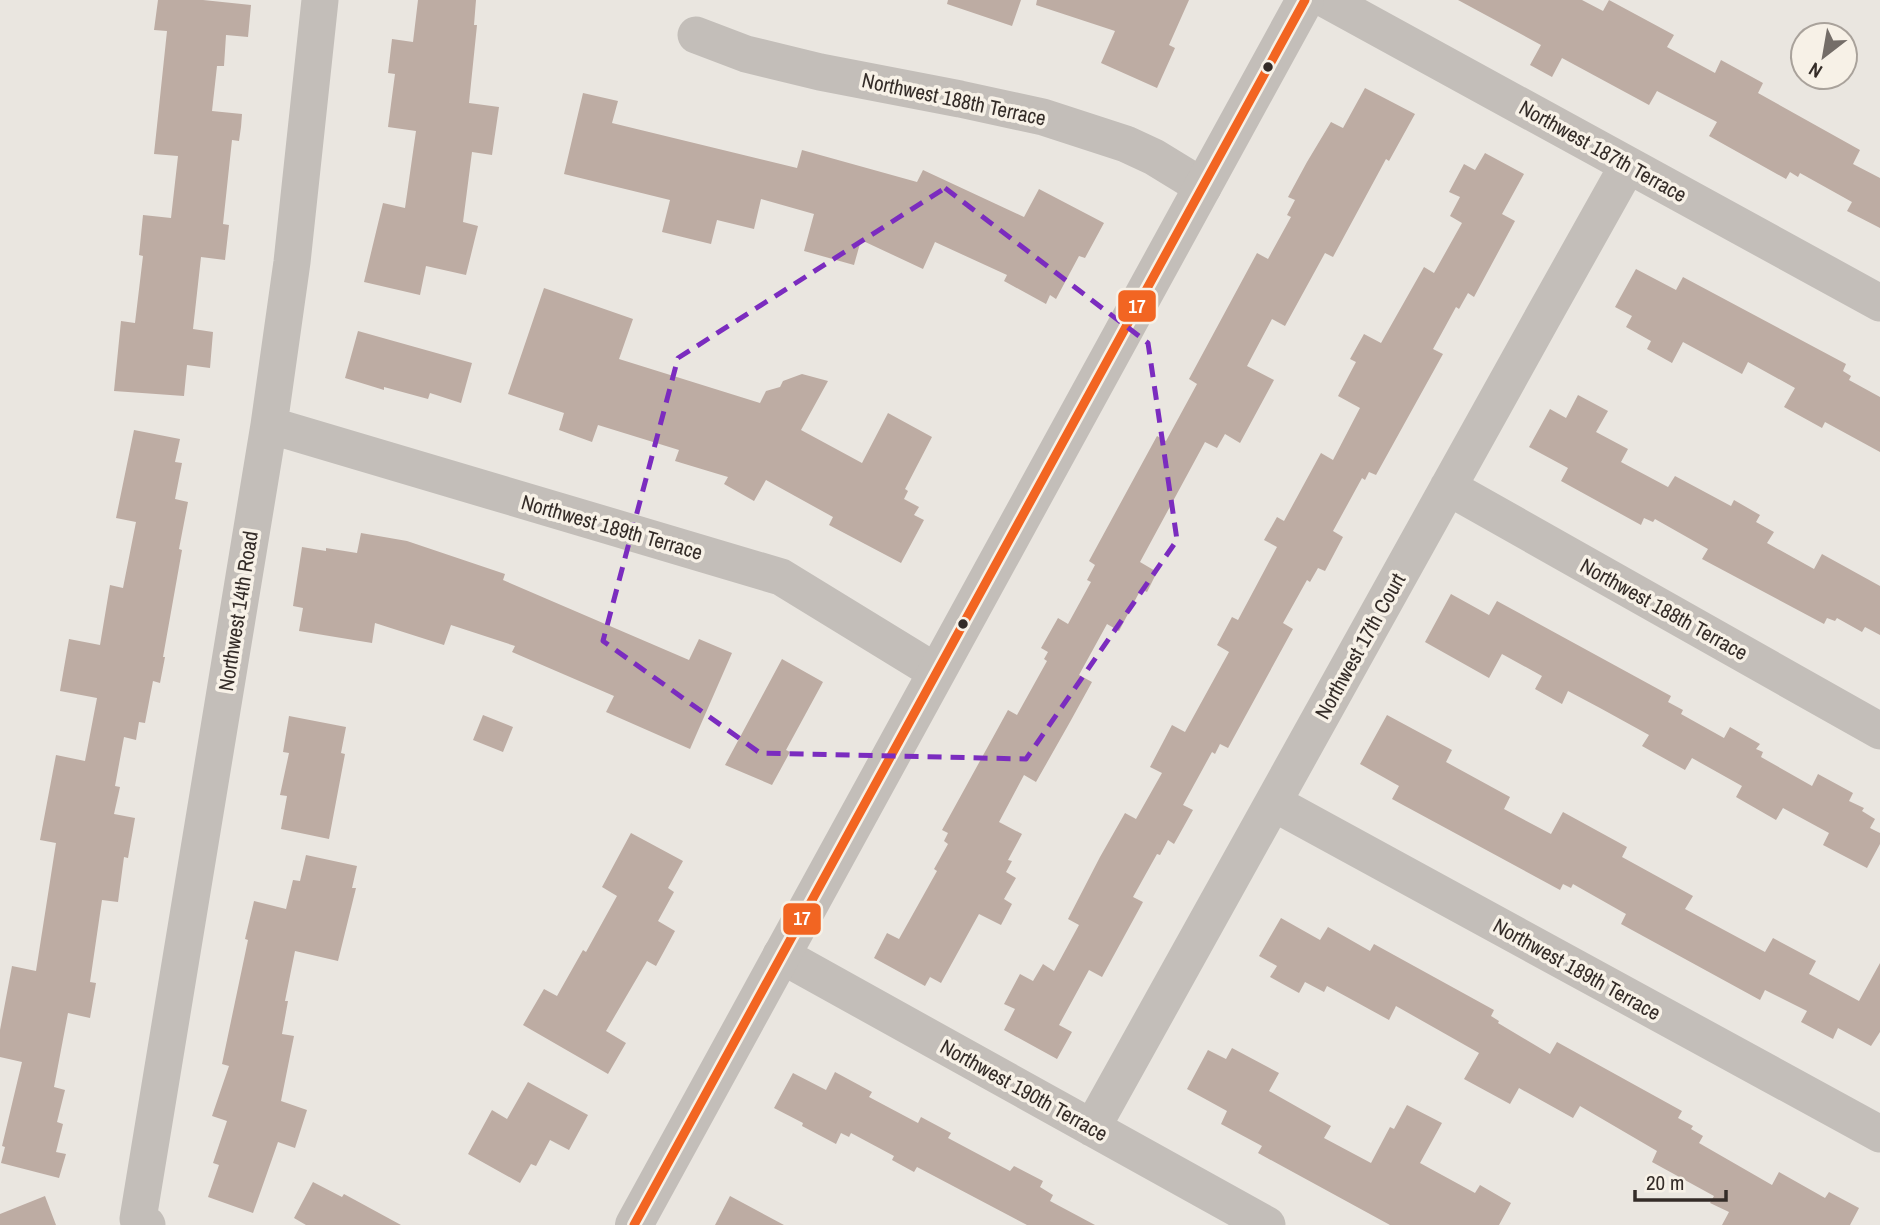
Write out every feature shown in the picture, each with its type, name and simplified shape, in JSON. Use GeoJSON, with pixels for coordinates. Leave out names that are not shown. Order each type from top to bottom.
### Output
{"type":"FeatureCollection","features":[{"type":"Feature","properties":{"kind":"street","name":"Northwest 14th Road"},"geometry":{"type":"LineString","coordinates":[[142,1222],[269,425],[292,262],[320,0]]}},
{"type":"Feature","properties":{"kind":"street"},"geometry":{"type":"LineString","coordinates":[[634,1225],[1305,0]]}},
{"type":"Feature","properties":{"kind":"street","name":"Northwest 187th Terrace"},"geometry":{"type":"LineString","coordinates":[[1327,0],[1880,303]]}},
{"type":"Feature","properties":{"kind":"street","name":"Northwest 188th Terrace"},"geometry":{"type":"LineString","coordinates":[[696,35],[746,54],[820,72],[1043,117],[1126,144],[1154,157],[1203,187]]}},
{"type":"Feature","properties":{"kind":"street","name":"Northwest 17th Court"},"geometry":{"type":"LineString","coordinates":[[1093,1128],[1628,165]]}},
{"type":"Feature","properties":{"kind":"street","name":"Northwest 189th Terrace"},"geometry":{"type":"LineString","coordinates":[[269,425],[781,577],[936,673]]}},
{"type":"Feature","properties":{"kind":"street","name":"Northwest 188th Terrace"},"geometry":{"type":"LineString","coordinates":[[1448,487],[1880,730]]}},
{"type":"Feature","properties":{"kind":"street","name":"Northwest 189th Terrace"},"geometry":{"type":"LineString","coordinates":[[1274,803],[1880,1134]]}},
{"type":"Feature","properties":{"kind":"street","name":"Northwest 190th Terrace"},"geometry":{"type":"LineString","coordinates":[[781,955],[1267,1225]]}},
{"type":"Feature","properties":{"kind":"highlighted area"},"geometry":{"type":"Polygon","coordinates":[[[945,188],[1148,343],[1177,540],[1026,759],[760,753],[603,641],[678,358],[945,188]]]}},
{"type":"Feature","properties":{"kind":"building"},"geometry":{"type":"Polygon","coordinates":[[[158,0],[203,0],[251,5],[248,37],[226,35],[224,66],[217,66],[212,111],[242,114],[241,127],[239,141],[232,140],[223,224],[229,225],[225,260],[201,257],[193,329],[213,332],[210,368],[187,365],[184,396],[114,391],[121,321],[135,323],[143,256],[139,255],[143,215],[171,218],[178,156],[154,154],[167,31],[154,30],[158,0]]]}},
{"type":"Feature","properties":{"kind":"building"},"geometry":{"type":"Polygon","coordinates":[[[418,0],[476,0],[474,25],[477,25],[469,103],[499,107],[492,155],[472,152],[463,222],[478,226],[466,275],[426,266],[420,295],[364,282],[383,203],[405,208],[416,131],[388,127],[395,74],[388,73],[392,39],[413,42],[418,0]]]}},
{"type":"Feature","properties":{"kind":"building"},"geometry":{"type":"Polygon","coordinates":[[[948,0],[1021,0],[1012,26],[947,4],[948,0]]]}},
{"type":"Feature","properties":{"kind":"building"},"geometry":{"type":"Polygon","coordinates":[[[1037,0],[1189,0],[1169,45],[1175,48],[1157,88],[1101,63],[1115,31],[1036,5],[1037,0]]]}},
{"type":"Feature","properties":{"kind":"building"},"geometry":{"type":"Polygon","coordinates":[[[1458,0],[1582,0],[1603,11],[1609,0],[1674,35],[1667,47],[1715,73],[1721,60],[1763,83],[1758,93],[1860,150],[1853,164],[1880,178],[1880,228],[1847,211],[1852,202],[1800,173],[1798,177],[1790,172],[1786,179],[1709,136],[1717,122],[1657,91],[1649,105],[1562,58],[1552,77],[1530,65],[1541,45],[1458,0]]]}},
{"type":"Feature","properties":{"kind":"building"},"geometry":{"type":"Polygon","coordinates":[[[1365,88],[1415,114],[1389,161],[1386,159],[1333,257],[1325,253],[1285,326],[1272,319],[1247,366],[1274,380],[1240,443],[1225,434],[1217,448],[1205,442],[1140,562],[1157,572],[1147,592],[1141,589],[1119,631],[1107,624],[1079,675],[1092,682],[1036,782],[1024,775],[999,822],[1022,834],[1008,860],[1012,861],[1006,872],[1016,878],[1004,899],[1012,904],[1001,925],[979,914],[941,983],[930,977],[925,986],[874,958],[887,933],[899,939],[937,871],[934,869],[948,844],[944,841],[948,833],[942,830],[1008,710],[1017,715],[1047,661],[1044,659],[1048,652],[1041,648],[1058,618],[1068,624],[1091,582],[1087,580],[1095,565],[1089,561],[1157,436],[1166,441],[1197,384],[1189,379],[1257,253],[1268,259],[1291,217],[1287,215],[1295,200],[1288,197],[1307,162],[1331,122],[1343,128],[1365,88]]]}},
{"type":"Feature","properties":{"kind":"building"},"geometry":{"type":"Polygon","coordinates":[[[583,93],[618,101],[612,123],[797,168],[802,150],[917,182],[923,170],[1024,217],[1039,189],[1104,223],[1085,258],[1079,256],[1056,299],[1050,295],[1046,304],[1004,281],[1007,275],[935,242],[923,269],[861,240],[854,265],[804,251],[814,214],[761,199],[754,229],[717,220],[711,244],[662,232],[670,200],[564,174],[583,93]]]}},
{"type":"Feature","properties":{"kind":"building"},"geometry":{"type":"Polygon","coordinates":[[[1485,153],[1524,174],[1502,214],[1515,221],[1474,297],[1468,293],[1459,309],[1456,307],[1433,349],[1443,354],[1376,475],[1369,472],[1365,480],[1362,478],[1333,531],[1343,537],[1325,571],[1318,568],[1310,582],[1307,580],[1283,623],[1293,629],[1228,748],[1220,744],[1215,754],[1212,752],[1183,805],[1193,810],[1174,844],[1168,840],[1160,855],[1157,854],[1133,897],[1143,902],[1102,977],[1089,970],[1059,1025],[1072,1032],[1057,1059],[1004,1030],[1015,1009],[1004,1004],[1020,974],[1033,981],[1043,964],[1054,971],[1079,925],[1068,919],[1100,857],[1125,813],[1136,819],[1162,773],[1150,767],[1172,725],[1185,732],[1229,652],[1217,645],[1232,617],[1238,620],[1277,547],[1264,540],[1277,517],[1284,521],[1321,453],[1333,460],[1360,408],[1338,396],[1356,362],[1350,359],[1364,334],[1381,343],[1424,267],[1434,273],[1462,223],[1450,216],[1460,197],[1449,192],[1464,164],[1475,170],[1485,153]]]}},
{"type":"Feature","properties":{"kind":"building"},"geometry":{"type":"Polygon","coordinates":[[[1636,269],[1676,290],[1683,277],[1846,364],[1843,371],[1851,376],[1849,380],[1880,397],[1880,452],[1825,422],[1822,428],[1784,407],[1795,388],[1748,362],[1742,374],[1683,342],[1672,363],[1647,349],[1651,341],[1626,327],[1632,316],[1615,307],[1636,269]]]}},
{"type":"Feature","properties":{"kind":"building"},"geometry":{"type":"Polygon","coordinates":[[[544,288],[633,319],[619,359],[760,403],[766,391],[780,387],[783,381],[802,374],[828,381],[801,430],[862,463],[888,413],[932,437],[905,489],[908,491],[904,499],[919,507],[914,515],[924,520],[901,563],[829,525],[833,517],[766,480],[754,501],[724,484],[728,477],[675,461],[679,450],[598,425],[592,442],[559,430],[564,413],[508,394],[544,288]]]}},
{"type":"Feature","properties":{"kind":"building"},"geometry":{"type":"Polygon","coordinates":[[[358,331],[472,363],[461,403],[430,393],[428,399],[384,387],[384,390],[345,378],[358,331]]]}},
{"type":"Feature","properties":{"kind":"building"},"geometry":{"type":"Polygon","coordinates":[[[1578,395],[1608,411],[1596,432],[1628,449],[1621,462],[1668,487],[1675,476],[1731,506],[1734,500],[1760,515],[1756,522],[1774,532],[1767,543],[1814,569],[1822,554],[1880,586],[1880,635],[1865,627],[1862,632],[1837,618],[1835,621],[1827,618],[1824,624],[1702,559],[1708,549],[1655,519],[1653,522],[1644,518],[1641,525],[1561,481],[1568,468],[1529,447],[1550,409],[1566,418],[1578,395]]]}},
{"type":"Feature","properties":{"kind":"building"},"geometry":{"type":"Polygon","coordinates":[[[134,430],[180,439],[175,462],[182,463],[175,499],[188,502],[160,683],[153,681],[145,723],[139,722],[136,740],[124,737],[115,786],[120,787],[114,814],[135,818],[128,858],[124,857],[118,902],[102,900],[90,982],[96,983],[90,1018],[68,1013],[54,1087],[65,1090],[57,1122],[63,1124],[56,1152],[66,1154],[59,1178],[1,1163],[5,1147],[2,1146],[22,1062],[0,1057],[0,1030],[12,966],[36,971],[56,843],[40,840],[56,755],[85,761],[97,698],[60,691],[69,639],[100,645],[110,585],[123,588],[136,522],[116,518],[134,430]]]}},
{"type":"Feature","properties":{"kind":"building"},"geometry":{"type":"Polygon","coordinates":[[[361,533],[407,541],[505,574],[503,580],[689,660],[699,639],[732,653],[690,749],[606,712],[614,696],[512,652],[515,646],[451,625],[444,645],[375,623],[372,643],[299,631],[303,608],[293,606],[302,547],[357,553],[361,533]]]}},
{"type":"Feature","properties":{"kind":"building"},"geometry":{"type":"Polygon","coordinates":[[[1451,594],[1489,615],[1497,601],[1671,696],[1668,702],[1683,710],[1681,714],[1724,738],[1730,727],[1760,744],[1756,749],[1763,752],[1761,757],[1812,786],[1818,774],[1853,793],[1849,801],[1864,808],[1862,811],[1875,819],[1870,828],[1880,833],[1880,844],[1867,868],[1823,845],[1829,833],[1783,808],[1776,820],[1736,797],[1742,786],[1692,758],[1685,770],[1642,746],[1649,735],[1600,708],[1568,691],[1562,704],[1535,689],[1542,676],[1502,654],[1489,678],[1425,642],[1451,594]]]}},
{"type":"Feature","properties":{"kind":"building"},"geometry":{"type":"Polygon","coordinates":[[[782,659],[823,682],[786,750],[790,752],[772,785],[725,765],[782,659]]]}},
{"type":"Feature","properties":{"kind":"building"},"geometry":{"type":"Polygon","coordinates":[[[483,715],[513,727],[503,752],[473,740],[483,715]]]}},
{"type":"Feature","properties":{"kind":"building"},"geometry":{"type":"Polygon","coordinates":[[[1387,715],[1452,750],[1446,762],[1510,797],[1504,809],[1551,834],[1563,812],[1627,847],[1622,857],[1693,896],[1685,909],[1765,952],[1773,938],[1816,961],[1809,974],[1859,1001],[1880,963],[1880,1032],[1871,1046],[1838,1028],[1833,1039],[1801,1022],[1807,1011],[1765,990],[1760,1000],[1621,924],[1626,914],[1573,884],[1571,888],[1563,884],[1560,890],[1392,799],[1399,786],[1360,764],[1387,715]]]}},
{"type":"Feature","properties":{"kind":"building"},"geometry":{"type":"Polygon","coordinates":[[[289,716],[346,727],[341,753],[345,754],[329,839],[281,829],[287,796],[280,795],[289,753],[283,752],[289,716]]]}},
{"type":"Feature","properties":{"kind":"building"},"geometry":{"type":"Polygon","coordinates":[[[631,833],[683,861],[668,888],[674,892],[658,921],[675,931],[656,966],[647,961],[606,1031],[626,1043],[608,1074],[523,1025],[544,989],[557,996],[583,950],[586,952],[617,896],[602,887],[631,833]]]}},
{"type":"Feature","properties":{"kind":"building"},"geometry":{"type":"Polygon","coordinates":[[[306,855],[357,866],[352,888],[356,888],[338,961],[295,951],[285,1001],[288,1001],[282,1034],[294,1036],[281,1101],[307,1110],[295,1148],[278,1142],[253,1213],[208,1197],[219,1165],[213,1163],[227,1121],[212,1116],[229,1066],[222,1064],[254,901],[286,909],[293,880],[300,881],[306,855]]]}},
{"type":"Feature","properties":{"kind":"building"},"geometry":{"type":"Polygon","coordinates":[[[1281,918],[1320,940],[1328,927],[1370,951],[1374,944],[1494,1010],[1491,1016],[1499,1021],[1498,1023],[1550,1054],[1557,1042],[1682,1111],[1678,1118],[1693,1126],[1691,1129],[1703,1136],[1699,1143],[1772,1185],[1779,1172],[1825,1198],[1829,1192],[1859,1208],[1850,1225],[1722,1225],[1729,1212],[1710,1203],[1714,1196],[1652,1162],[1657,1151],[1580,1106],[1573,1118],[1519,1088],[1510,1104],[1464,1079],[1479,1053],[1396,1006],[1389,1020],[1327,986],[1324,992],[1305,982],[1299,993],[1270,977],[1277,966],[1259,956],[1281,918]]]}},
{"type":"Feature","properties":{"kind":"building"},"geometry":{"type":"Polygon","coordinates":[[[1232,1048],[1279,1073],[1269,1091],[1331,1126],[1324,1138],[1371,1163],[1390,1127],[1394,1129],[1407,1105],[1442,1123],[1420,1163],[1475,1193],[1480,1185],[1511,1203],[1499,1225],[1390,1225],[1258,1153],[1262,1146],[1221,1124],[1227,1111],[1187,1089],[1208,1050],[1226,1059],[1232,1048]]]}},
{"type":"Feature","properties":{"kind":"building"},"geometry":{"type":"Polygon","coordinates":[[[835,1072],[872,1092],[869,1097],[918,1123],[921,1117],[951,1133],[948,1138],[1010,1171],[1014,1166],[1043,1181],[1040,1187],[1053,1195],[1050,1201],[1095,1225],[1027,1225],[917,1167],[914,1172],[892,1160],[894,1156],[851,1133],[849,1137],[841,1133],[836,1144],[774,1108],[793,1073],[826,1090],[835,1072]]]}},
{"type":"Feature","properties":{"kind":"building"},"geometry":{"type":"Polygon","coordinates":[[[528,1082],[588,1115],[569,1150],[550,1140],[536,1166],[531,1164],[520,1183],[468,1154],[492,1110],[507,1119],[528,1082]]]}},
{"type":"Feature","properties":{"kind":"building"},"geometry":{"type":"Polygon","coordinates":[[[313,1182],[342,1197],[344,1194],[401,1225],[306,1225],[294,1218],[313,1182]]]}},
{"type":"Feature","properties":{"kind":"building"},"geometry":{"type":"Polygon","coordinates":[[[45,1196],[56,1225],[0,1225],[0,1214],[45,1196]]]}},
{"type":"Feature","properties":{"kind":"building"},"geometry":{"type":"Polygon","coordinates":[[[730,1196],[784,1225],[715,1225],[730,1196]]]}},
{"type":"Feature","properties":{"kind":"transit line","name":"17"},"geometry":{"type":"LineString","coordinates":[[634,1225],[1305,0]]}}]}
